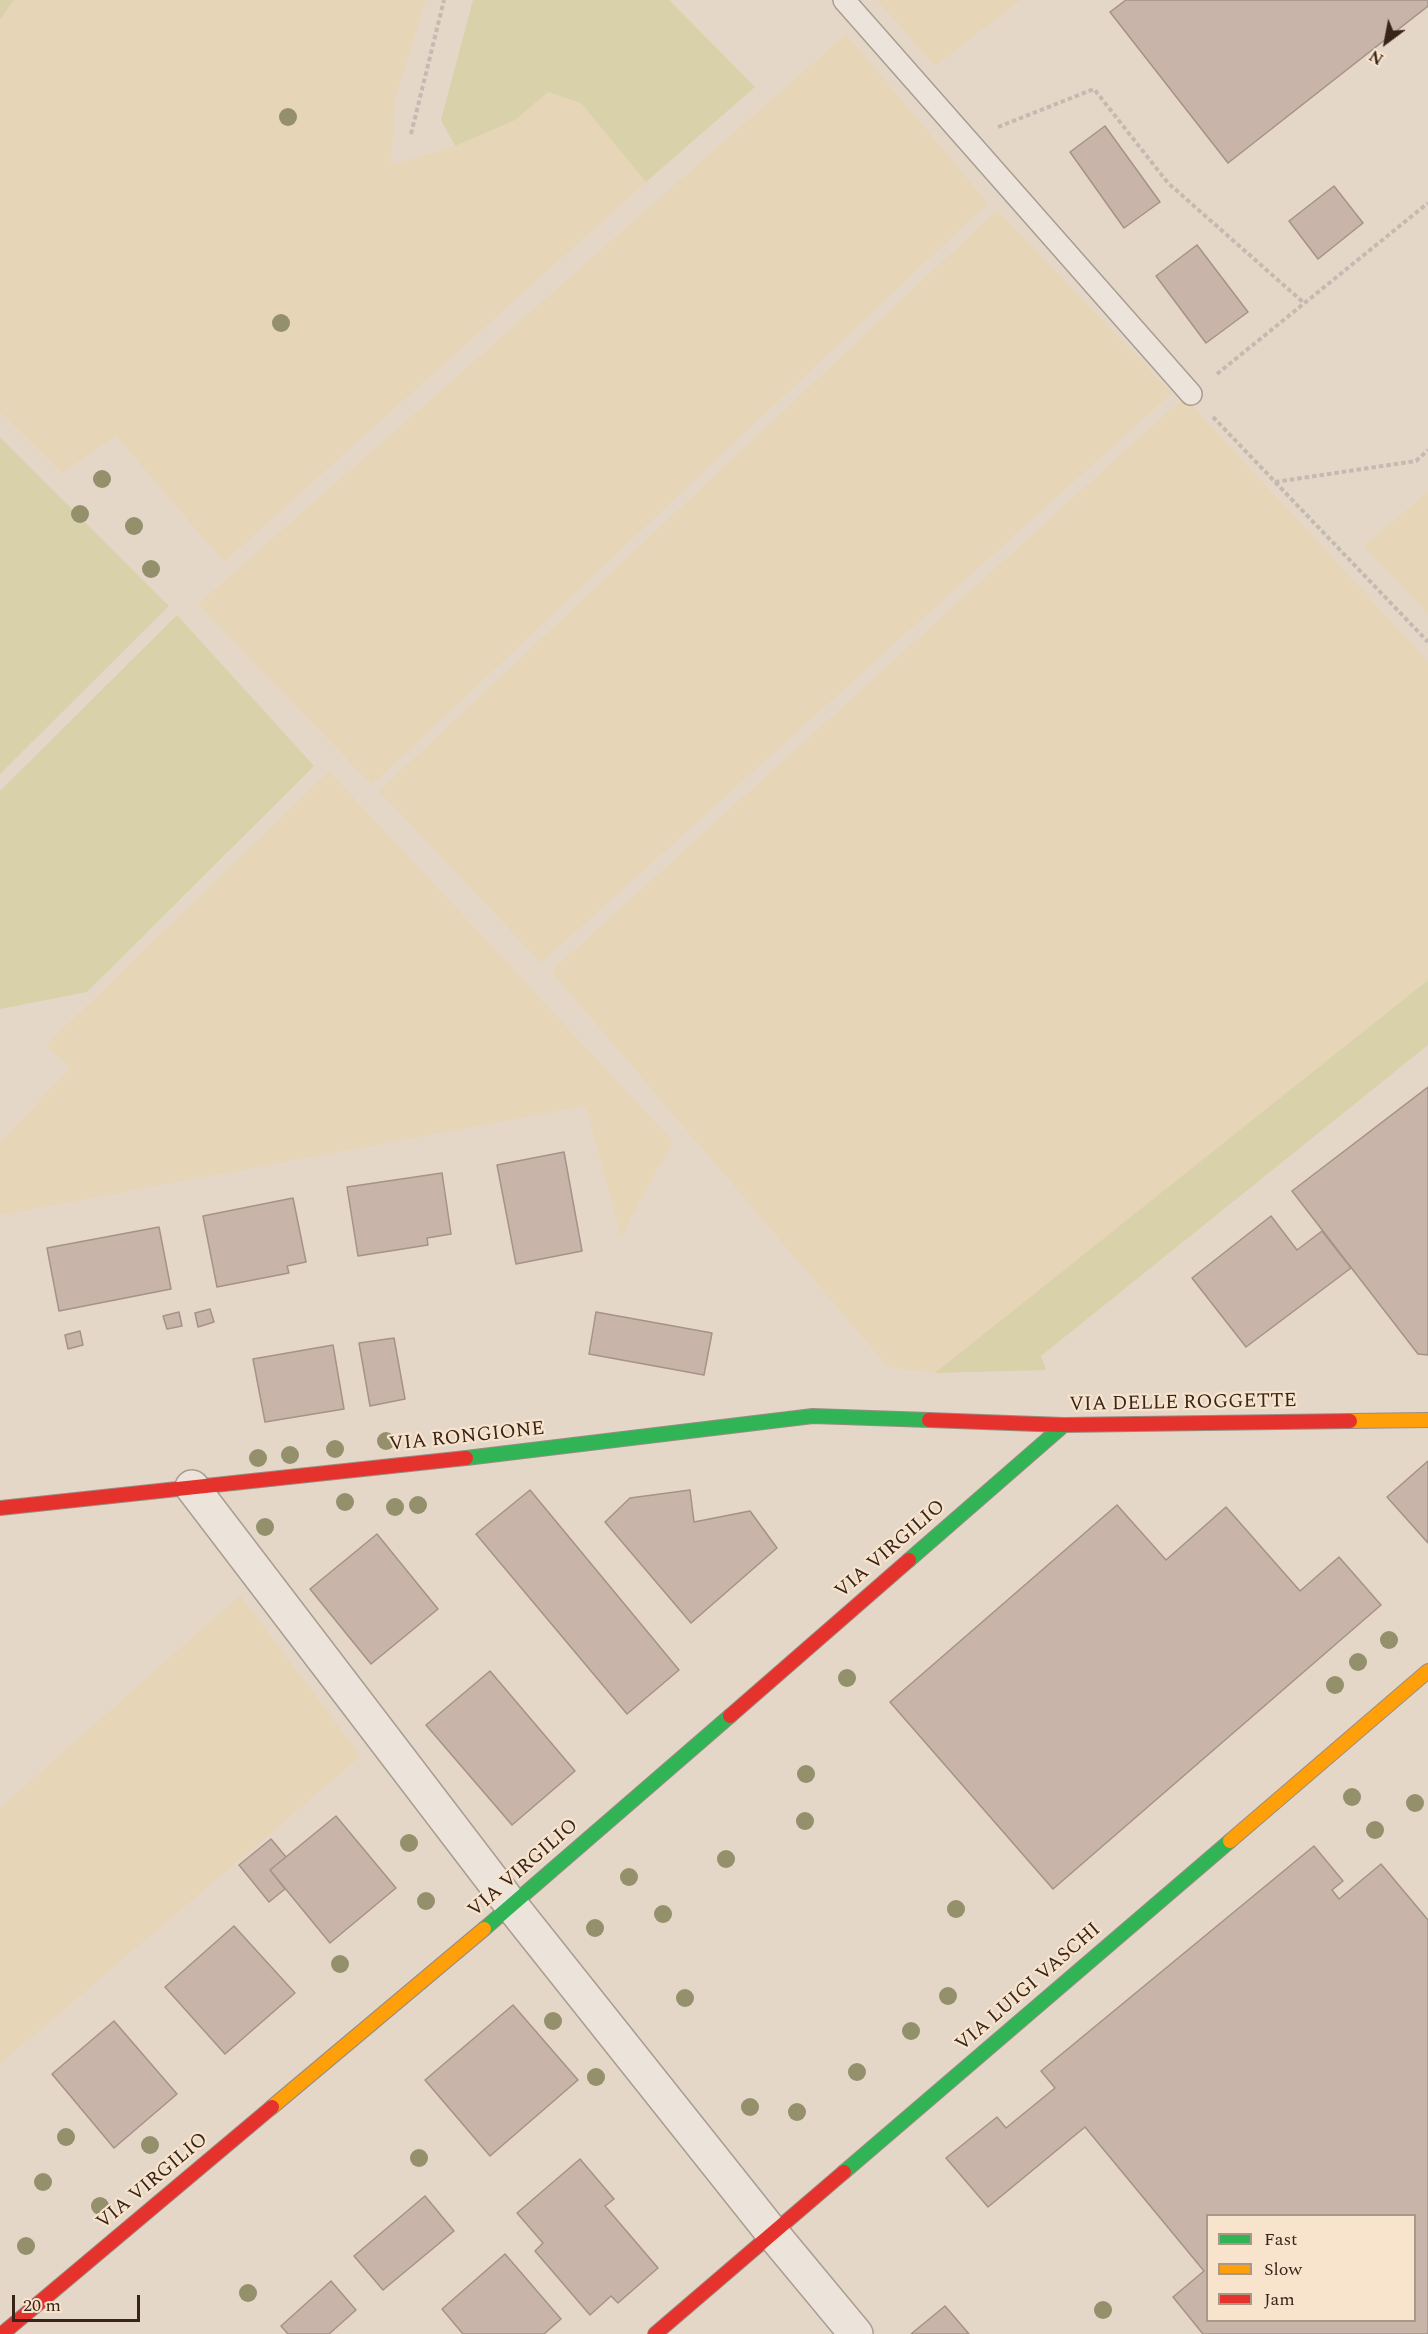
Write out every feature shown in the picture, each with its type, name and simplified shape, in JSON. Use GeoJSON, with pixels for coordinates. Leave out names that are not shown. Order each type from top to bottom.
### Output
{"type":"FeatureCollection","features":[{"type":"Feature","properties":{"kind":"street","name":"VIA RONGIONE"},"geometry":{"type":"LineString","coordinates":[[0,1508],[521,1452],[813,1416],[938,1421]]}},
{"type":"Feature","properties":{"kind":"street","name":"VIA DELLE ROGGETTE"},"geometry":{"type":"LineString","coordinates":[[938,1421],[1064,1425],[1428,1420]]}},
{"type":"Feature","properties":{"kind":"street","name":"VIA VIRGILIO"},"geometry":{"type":"LineString","coordinates":[[2,2334],[512,1906],[1064,1425]]}},
{"type":"Feature","properties":{"kind":"street"},"geometry":{"type":"LineString","coordinates":[[192,1487],[512,1906],[773,2234],[856,2334]]}},
{"type":"Feature","properties":{"kind":"street","name":"VIA LUIGI VASCHI"},"geometry":{"type":"LineString","coordinates":[[655,2334],[1428,1671]]}},
{"type":"Feature","properties":{"kind":"lane"},"geometry":{"type":"LineString","coordinates":[[844,0],[1191,394]]}},
{"type":"Feature","properties":{"kind":"path"},"geometry":{"type":"LineString","coordinates":[[411,134],[444,0]]}},
{"type":"Feature","properties":{"kind":"path"},"geometry":{"type":"LineString","coordinates":[[966,139],[1094,89],[1168,183],[1304,303]]}},
{"type":"Feature","properties":{"kind":"path"},"geometry":{"type":"LineString","coordinates":[[1428,203],[1191,394],[1428,642]]}},
{"type":"Feature","properties":{"kind":"path"},"geometry":{"type":"LineString","coordinates":[[1275,482],[1416,461],[1428,450]]}},
{"type":"Feature","properties":{"kind":"shaded area"},"geometry":{"type":"Polygon","coordinates":[[[0,0],[14,0],[0,20],[0,0]]]}},
{"type":"Feature","properties":{"kind":"shaded area"},"geometry":{"type":"Polygon","coordinates":[[[14,0],[426,0],[395,99],[391,165],[455,146],[515,120],[547,92],[581,103],[646,182],[224,562],[116,436],[62,473],[0,412],[0,20],[14,0]]]}},
{"type":"Feature","properties":{"kind":"shaded area"},"geometry":{"type":"Polygon","coordinates":[[[473,0],[669,0],[755,87],[646,182],[581,103],[548,92],[515,120],[455,146],[441,120],[473,0]]]}},
{"type":"Feature","properties":{"kind":"shaded area"},"geometry":{"type":"Polygon","coordinates":[[[877,0],[1021,0],[935,66],[877,0]]]}},
{"type":"Feature","properties":{"kind":"shaded area"},"geometry":{"type":"Polygon","coordinates":[[[846,34],[988,203],[372,785],[198,604],[846,34]]]}},
{"type":"Feature","properties":{"kind":"shaded area"},"geometry":{"type":"Polygon","coordinates":[[[997,210],[1172,393],[541,963],[379,791],[997,210]]]}},
{"type":"Feature","properties":{"kind":"shaded area"},"geometry":{"type":"Polygon","coordinates":[[[1184,397],[1428,661],[1428,980],[935,1373],[888,1367],[551,971],[1184,397]]]}},
{"type":"Feature","properties":{"kind":"shaded area"},"geometry":{"type":"Polygon","coordinates":[[[0,437],[169,606],[0,774],[0,437]]]}},
{"type":"Feature","properties":{"kind":"shaded area"},"geometry":{"type":"Polygon","coordinates":[[[1428,491],[1428,614],[1364,546],[1428,491]]]}},
{"type":"Feature","properties":{"kind":"shaded area"},"geometry":{"type":"Polygon","coordinates":[[[177,615],[314,766],[87,992],[0,1009],[0,791],[177,615]]]}},
{"type":"Feature","properties":{"kind":"shaded area"},"geometry":{"type":"Polygon","coordinates":[[[329,771],[673,1141],[621,1237],[586,1106],[0,1215],[0,1143],[70,1068],[46,1045],[329,771]]]}},
{"type":"Feature","properties":{"kind":"shaded area"},"geometry":{"type":"Polygon","coordinates":[[[1428,980],[1428,1045],[1041,1356],[1046,1370],[935,1373],[1428,980]]]}},
{"type":"Feature","properties":{"kind":"shaded area"},"geometry":{"type":"Polygon","coordinates":[[[240,1595],[361,1756],[0,2064],[0,1808],[240,1595]]]}},
{"type":"Feature","properties":{"kind":"building"},"geometry":{"type":"Polygon","coordinates":[[[1126,0],[1428,0],[1428,6],[1228,163],[1110,12],[1126,0]]]}},
{"type":"Feature","properties":{"kind":"building"},"geometry":{"type":"Polygon","coordinates":[[[1105,126],[1160,202],[1124,228],[1070,152],[1105,126]]]}},
{"type":"Feature","properties":{"kind":"building"},"geometry":{"type":"Polygon","coordinates":[[[1334,186],[1363,223],[1318,259],[1289,221],[1334,186]]]}},
{"type":"Feature","properties":{"kind":"building"},"geometry":{"type":"Polygon","coordinates":[[[1197,245],[1248,312],[1206,343],[1156,276],[1197,245]]]}},
{"type":"Feature","properties":{"kind":"building"},"geometry":{"type":"Polygon","coordinates":[[[1428,1087],[1428,1355],[1418,1354],[1292,1191],[1428,1087]]]}},
{"type":"Feature","properties":{"kind":"building"},"geometry":{"type":"Polygon","coordinates":[[[564,1152],[582,1251],[516,1264],[497,1165],[564,1152]]]}},
{"type":"Feature","properties":{"kind":"building"},"geometry":{"type":"Polygon","coordinates":[[[442,1173],[451,1234],[427,1238],[428,1245],[358,1256],[347,1187],[442,1173]]]}},
{"type":"Feature","properties":{"kind":"building"},"geometry":{"type":"Polygon","coordinates":[[[293,1198],[306,1262],[287,1266],[289,1273],[217,1287],[203,1216],[293,1198]]]}},
{"type":"Feature","properties":{"kind":"building"},"geometry":{"type":"Polygon","coordinates":[[[1271,1216],[1297,1250],[1322,1231],[1351,1268],[1246,1347],[1192,1278],[1271,1216]]]}},
{"type":"Feature","properties":{"kind":"building"},"geometry":{"type":"Polygon","coordinates":[[[159,1227],[171,1289],[59,1311],[47,1248],[159,1227]]]}},
{"type":"Feature","properties":{"kind":"building"},"geometry":{"type":"Polygon","coordinates":[[[210,1309],[214,1322],[198,1327],[195,1313],[210,1309]]]}},
{"type":"Feature","properties":{"kind":"building"},"geometry":{"type":"Polygon","coordinates":[[[179,1312],[182,1326],[167,1329],[163,1316],[179,1312]]]}},
{"type":"Feature","properties":{"kind":"building"},"geometry":{"type":"Polygon","coordinates":[[[596,1312],[712,1333],[704,1375],[589,1354],[596,1312]]]}},
{"type":"Feature","properties":{"kind":"building"},"geometry":{"type":"Polygon","coordinates":[[[80,1331],[83,1345],[68,1349],[65,1335],[80,1331]]]}},
{"type":"Feature","properties":{"kind":"building"},"geometry":{"type":"Polygon","coordinates":[[[394,1338],[405,1399],[370,1406],[359,1343],[394,1338]]]}},
{"type":"Feature","properties":{"kind":"building"},"geometry":{"type":"Polygon","coordinates":[[[333,1345],[344,1409],[265,1422],[253,1359],[333,1345]]]}},
{"type":"Feature","properties":{"kind":"building"},"geometry":{"type":"Polygon","coordinates":[[[1428,1461],[1428,1543],[1387,1497],[1428,1461]]]}},
{"type":"Feature","properties":{"kind":"building"},"geometry":{"type":"Polygon","coordinates":[[[530,1490],[679,1670],[627,1714],[476,1534],[530,1490]]]}},
{"type":"Feature","properties":{"kind":"building"},"geometry":{"type":"Polygon","coordinates":[[[690,1490],[694,1522],[750,1511],[777,1548],[691,1623],[605,1522],[630,1498],[690,1490]]]}},
{"type":"Feature","properties":{"kind":"building"},"geometry":{"type":"Polygon","coordinates":[[[1117,1505],[1166,1560],[1226,1507],[1300,1591],[1339,1557],[1381,1605],[1053,1889],[890,1702],[1117,1505]]]}},
{"type":"Feature","properties":{"kind":"building"},"geometry":{"type":"Polygon","coordinates":[[[377,1534],[438,1609],[371,1664],[310,1589],[377,1534]]]}},
{"type":"Feature","properties":{"kind":"building"},"geometry":{"type":"Polygon","coordinates":[[[490,1671],[575,1771],[512,1825],[426,1725],[490,1671]]]}},
{"type":"Feature","properties":{"kind":"building"},"geometry":{"type":"Polygon","coordinates":[[[336,1816],[396,1888],[330,1943],[270,1870],[336,1816]]]}},
{"type":"Feature","properties":{"kind":"building"},"geometry":{"type":"Polygon","coordinates":[[[271,1839],[286,1857],[270,1870],[285,1889],[269,1902],[239,1865],[271,1839]]]}},
{"type":"Feature","properties":{"kind":"building"},"geometry":{"type":"Polygon","coordinates":[[[1314,1846],[1343,1881],[1332,1890],[1339,1899],[1381,1864],[1428,1920],[1428,2334],[1203,2334],[1173,2297],[1204,2271],[1085,2127],[988,2207],[946,2158],[997,2117],[1006,2128],[1055,2088],[1041,2071],[1314,1846]]]}},
{"type":"Feature","properties":{"kind":"building"},"geometry":{"type":"Polygon","coordinates":[[[234,1926],[295,1993],[225,2054],[165,1987],[234,1926]]]}},
{"type":"Feature","properties":{"kind":"building"},"geometry":{"type":"Polygon","coordinates":[[[513,2005],[578,2080],[490,2156],[425,2080],[513,2005]]]}},
{"type":"Feature","properties":{"kind":"building"},"geometry":{"type":"Polygon","coordinates":[[[114,2021],[177,2094],[114,2148],[52,2074],[114,2021]]]}},
{"type":"Feature","properties":{"kind":"building"},"geometry":{"type":"Polygon","coordinates":[[[580,2159],[614,2199],[605,2206],[658,2268],[618,2303],[611,2296],[590,2315],[535,2251],[543,2243],[517,2213],[580,2159]]]}},
{"type":"Feature","properties":{"kind":"building"},"geometry":{"type":"Polygon","coordinates":[[[425,2196],[454,2231],[383,2290],[354,2256],[425,2196]]]}},
{"type":"Feature","properties":{"kind":"building"},"geometry":{"type":"Polygon","coordinates":[[[505,2254],[561,2319],[544,2334],[463,2334],[442,2309],[505,2254]]]}},
{"type":"Feature","properties":{"kind":"building"},"geometry":{"type":"Polygon","coordinates":[[[331,2281],[356,2310],[329,2334],[288,2334],[281,2326],[331,2281]]]}},
{"type":"Feature","properties":{"kind":"building"},"geometry":{"type":"Polygon","coordinates":[[[945,2306],[969,2334],[911,2334],[945,2306]]]}},
{"type":"Feature","properties":{"kind":"traffic: fast"},"geometry":{"type":"LineString","coordinates":[[466,1458],[813,1416],[929,1420]]}},
{"type":"Feature","properties":{"kind":"traffic: fast"},"geometry":{"type":"LineString","coordinates":[[909,1560],[1064,1425]]}},
{"type":"Feature","properties":{"kind":"traffic: fast"},"geometry":{"type":"LineString","coordinates":[[484,1929],[730,1716]]}},
{"type":"Feature","properties":{"kind":"traffic: fast"},"geometry":{"type":"LineString","coordinates":[[844,2172],[1230,1841]]}},
{"type":"Feature","properties":{"kind":"traffic: slow"},"geometry":{"type":"LineString","coordinates":[[1350,1421],[1428,1420]]}},
{"type":"Feature","properties":{"kind":"traffic: slow"},"geometry":{"type":"LineString","coordinates":[[1230,1841],[1428,1671]]}},
{"type":"Feature","properties":{"kind":"traffic: slow"},"geometry":{"type":"LineString","coordinates":[[272,2107],[484,1929]]}},
{"type":"Feature","properties":{"kind":"traffic: jam"},"geometry":{"type":"LineString","coordinates":[[929,1420],[1064,1425],[1350,1421]]}},
{"type":"Feature","properties":{"kind":"traffic: jam"},"geometry":{"type":"LineString","coordinates":[[0,1508],[466,1458]]}},
{"type":"Feature","properties":{"kind":"traffic: jam"},"geometry":{"type":"LineString","coordinates":[[730,1716],[909,1560]]}},
{"type":"Feature","properties":{"kind":"traffic: jam"},"geometry":{"type":"LineString","coordinates":[[2,2334],[272,2107]]}},
{"type":"Feature","properties":{"kind":"traffic: jam"},"geometry":{"type":"LineString","coordinates":[[655,2334],[844,2172]]}}]}
